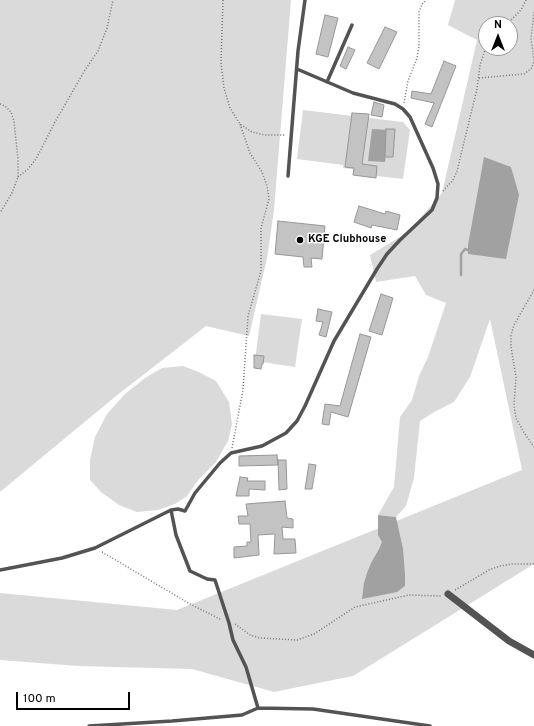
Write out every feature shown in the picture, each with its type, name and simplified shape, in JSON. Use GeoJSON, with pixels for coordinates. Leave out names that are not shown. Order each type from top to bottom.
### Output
{"type":"FeatureCollection","features":[{"type":"Feature","properties":{"kind":"street"},"geometry":{"type":"LineString","coordinates":[[448,594],[509,641],[534,655]]}},
{"type":"Feature","properties":{"kind":"lane"},"geometry":{"type":"LineString","coordinates":[[288,176],[297,69],[305,0]]}},
{"type":"Feature","properties":{"kind":"lane"},"geometry":{"type":"LineString","coordinates":[[327,82],[352,25]]}},
{"type":"Feature","properties":{"kind":"lane"},"geometry":{"type":"LineString","coordinates":[[0,570],[62,558],[95,548],[171,510],[178,509],[185,511],[194,493],[220,463],[231,453],[262,446],[286,433],[297,421],[334,341],[377,269],[387,254],[400,240],[432,210],[437,198],[438,184],[433,168],[410,117],[403,109],[395,104],[352,93],[297,69]]}},
{"type":"Feature","properties":{"kind":"lane"},"geometry":{"type":"LineString","coordinates":[[171,510],[176,535],[190,571],[207,579],[215,580],[233,640],[246,667],[258,708]]}},
{"type":"Feature","properties":{"kind":"lane"},"geometry":{"type":"LineString","coordinates":[[89,726],[242,715],[258,708],[314,709],[430,726]]}},
{"type":"Feature","properties":{"kind":"path"},"geometry":{"type":"LineString","coordinates":[[18,177],[28,169],[36,159],[55,122],[85,70],[98,52],[107,28],[113,0]]}},
{"type":"Feature","properties":{"kind":"path"},"geometry":{"type":"LineString","coordinates":[[223,0],[220,62],[224,88],[230,108],[240,124],[250,152],[262,172],[267,186],[269,199],[261,228],[261,271],[248,316],[242,390],[231,453]]}},
{"type":"Feature","properties":{"kind":"path"},"geometry":{"type":"LineString","coordinates":[[403,109],[408,81],[417,58],[419,46],[419,12],[422,4],[427,0]]}},
{"type":"Feature","properties":{"kind":"path"},"geometry":{"type":"LineString","coordinates":[[514,16],[526,0]]}},
{"type":"Feature","properties":{"kind":"path"},"geometry":{"type":"LineString","coordinates":[[479,78],[524,74],[532,68],[534,60],[531,39],[534,12]]}},
{"type":"Feature","properties":{"kind":"path"},"geometry":{"type":"LineString","coordinates":[[437,198],[453,180],[457,171],[477,90],[480,66],[483,56]]}},
{"type":"Feature","properties":{"kind":"path"},"geometry":{"type":"LineString","coordinates":[[0,104],[5,106],[11,112],[14,121],[18,159],[18,177],[12,193],[0,213]]}},
{"type":"Feature","properties":{"kind":"path"},"geometry":{"type":"LineString","coordinates":[[240,124],[252,132],[265,135],[291,135]]}},
{"type":"Feature","properties":{"kind":"path"},"geometry":{"type":"LineString","coordinates":[[534,290],[514,325],[511,335],[511,347],[516,377],[514,406],[516,418],[534,447]]}},
{"type":"Feature","properties":{"kind":"path"},"geometry":{"type":"LineString","coordinates":[[95,548],[190,604],[229,623]]}},
{"type":"Feature","properties":{"kind":"path"},"geometry":{"type":"LineString","coordinates":[[226,616],[250,635],[260,638],[297,640],[314,634],[355,607],[409,595],[442,596],[489,570],[500,566],[512,564],[534,564]]}},
{"type":"Feature","properties":{"kind":"shaded area"},"geometry":{"type":"Polygon","coordinates":[[[0,0],[291,0],[274,210],[267,258],[249,336],[206,326],[116,396],[0,492],[0,0]]]}},
{"type":"Feature","properties":{"kind":"shaded area"},"geometry":{"type":"Polygon","coordinates":[[[455,0],[534,0],[534,564],[353,676],[274,692],[192,669],[78,666],[0,660],[0,593],[177,610],[522,470],[490,319],[470,377],[454,402],[420,421],[414,478],[406,506],[396,517],[378,515],[394,487],[400,417],[412,400],[419,376],[428,357],[446,303],[426,295],[415,276],[376,282],[370,255],[408,232],[442,193],[477,40],[448,25],[455,0]]]}},
{"type":"Feature","properties":{"kind":"shaded area"},"geometry":{"type":"Polygon","coordinates":[[[303,110],[403,122],[410,130],[403,179],[360,174],[360,170],[343,168],[343,165],[297,159],[303,110]]]}},
{"type":"Feature","properties":{"kind":"shaded area"},"geometry":{"type":"Polygon","coordinates":[[[372,129],[389,130],[385,162],[368,161],[372,129]]]}},
{"type":"Feature","properties":{"kind":"shaded area"},"geometry":{"type":"Polygon","coordinates":[[[484,157],[511,167],[519,195],[506,259],[468,254],[468,245],[484,157]]]}},
{"type":"Feature","properties":{"kind":"shaded area"},"geometry":{"type":"Polygon","coordinates":[[[261,314],[302,319],[295,367],[255,361],[261,314]]]}},
{"type":"Feature","properties":{"kind":"shaded area"},"geometry":{"type":"Polygon","coordinates":[[[183,366],[216,381],[229,402],[232,424],[228,441],[216,462],[199,479],[187,496],[175,504],[158,510],[137,512],[119,505],[101,492],[90,480],[90,460],[95,437],[107,414],[125,394],[145,378],[162,368],[183,366]]]}},
{"type":"Feature","properties":{"kind":"shaded area"},"geometry":{"type":"Polygon","coordinates":[[[378,515],[396,517],[403,549],[405,586],[397,592],[362,599],[367,573],[382,542],[378,535],[378,515]]]}},
{"type":"Feature","properties":{"kind":"building"},"geometry":{"type":"Polygon","coordinates":[[[325,15],[338,18],[328,57],[316,54],[325,15]]]}},
{"type":"Feature","properties":{"kind":"building"},"geometry":{"type":"Polygon","coordinates":[[[385,27],[397,32],[379,69],[367,63],[385,27]]]}},
{"type":"Feature","properties":{"kind":"building"},"geometry":{"type":"Polygon","coordinates":[[[348,47],[355,50],[346,69],[340,66],[348,47]]]}},
{"type":"Feature","properties":{"kind":"building"},"geometry":{"type":"Polygon","coordinates":[[[444,61],[456,66],[432,127],[425,124],[434,103],[411,98],[412,91],[431,94],[444,61]]]}},
{"type":"Feature","properties":{"kind":"building"},"geometry":{"type":"Polygon","coordinates":[[[374,102],[384,105],[382,117],[371,115],[374,102]]]}},
{"type":"Feature","properties":{"kind":"building"},"geometry":{"type":"Polygon","coordinates":[[[352,113],[369,114],[362,164],[377,166],[376,178],[353,175],[354,168],[345,167],[352,113]]]}},
{"type":"Feature","properties":{"kind":"building"},"geometry":{"type":"Polygon","coordinates":[[[386,129],[395,129],[393,157],[385,157],[386,129]]]}},
{"type":"Feature","properties":{"kind":"building"},"geometry":{"type":"Polygon","coordinates":[[[359,206],[385,214],[386,211],[400,215],[397,230],[372,225],[371,228],[354,222],[359,206]]]}},
{"type":"Feature","properties":{"kind":"building","name":"KGE Clubhouse"},"geometry":{"type":"Polygon","coordinates":[[[278,221],[325,226],[322,259],[311,258],[312,267],[304,267],[303,257],[275,254],[278,221]]]}},
{"type":"Feature","properties":{"kind":"building"},"geometry":{"type":"Polygon","coordinates":[[[381,294],[393,298],[382,335],[369,331],[381,294]]]}},
{"type":"Feature","properties":{"kind":"building"},"geometry":{"type":"Polygon","coordinates":[[[318,309],[332,312],[326,337],[319,335],[323,322],[316,321],[318,309]]]}},
{"type":"Feature","properties":{"kind":"building"},"geometry":{"type":"Polygon","coordinates":[[[360,334],[371,337],[348,417],[331,412],[329,425],[322,424],[325,404],[340,406],[360,334]]]}},
{"type":"Feature","properties":{"kind":"building"},"geometry":{"type":"Polygon","coordinates":[[[254,355],[264,356],[261,369],[254,368],[254,355]]]}},
{"type":"Feature","properties":{"kind":"building"},"geometry":{"type":"Polygon","coordinates":[[[277,455],[278,465],[239,466],[239,456],[277,455]]]}},
{"type":"Feature","properties":{"kind":"building"},"geometry":{"type":"Polygon","coordinates":[[[278,460],[286,460],[287,489],[279,490],[278,460]]]}},
{"type":"Feature","properties":{"kind":"building"},"geometry":{"type":"Polygon","coordinates":[[[309,464],[316,465],[312,489],[305,489],[309,464]]]}},
{"type":"Feature","properties":{"kind":"building"},"geometry":{"type":"Polygon","coordinates":[[[240,477],[248,478],[247,481],[265,481],[265,490],[249,489],[249,496],[236,496],[240,477]]]}},
{"type":"Feature","properties":{"kind":"building"},"geometry":{"type":"Polygon","coordinates":[[[285,501],[287,518],[293,519],[293,528],[282,527],[283,539],[295,539],[296,553],[274,554],[275,534],[258,535],[259,555],[234,558],[234,547],[247,546],[247,542],[251,542],[250,524],[239,524],[238,516],[248,516],[246,504],[285,501]]]}},
{"type":"Feature","properties":{"kind":"waterway"},"geometry":{"type":"LineString","coordinates":[[461,275],[461,254],[465,249],[468,250]]}},
{"type":"Feature","properties":{"kind":"place","name":"KGE Clubhouse"},"geometry":{"type":"Point","coordinates":[300,240]}}]}
